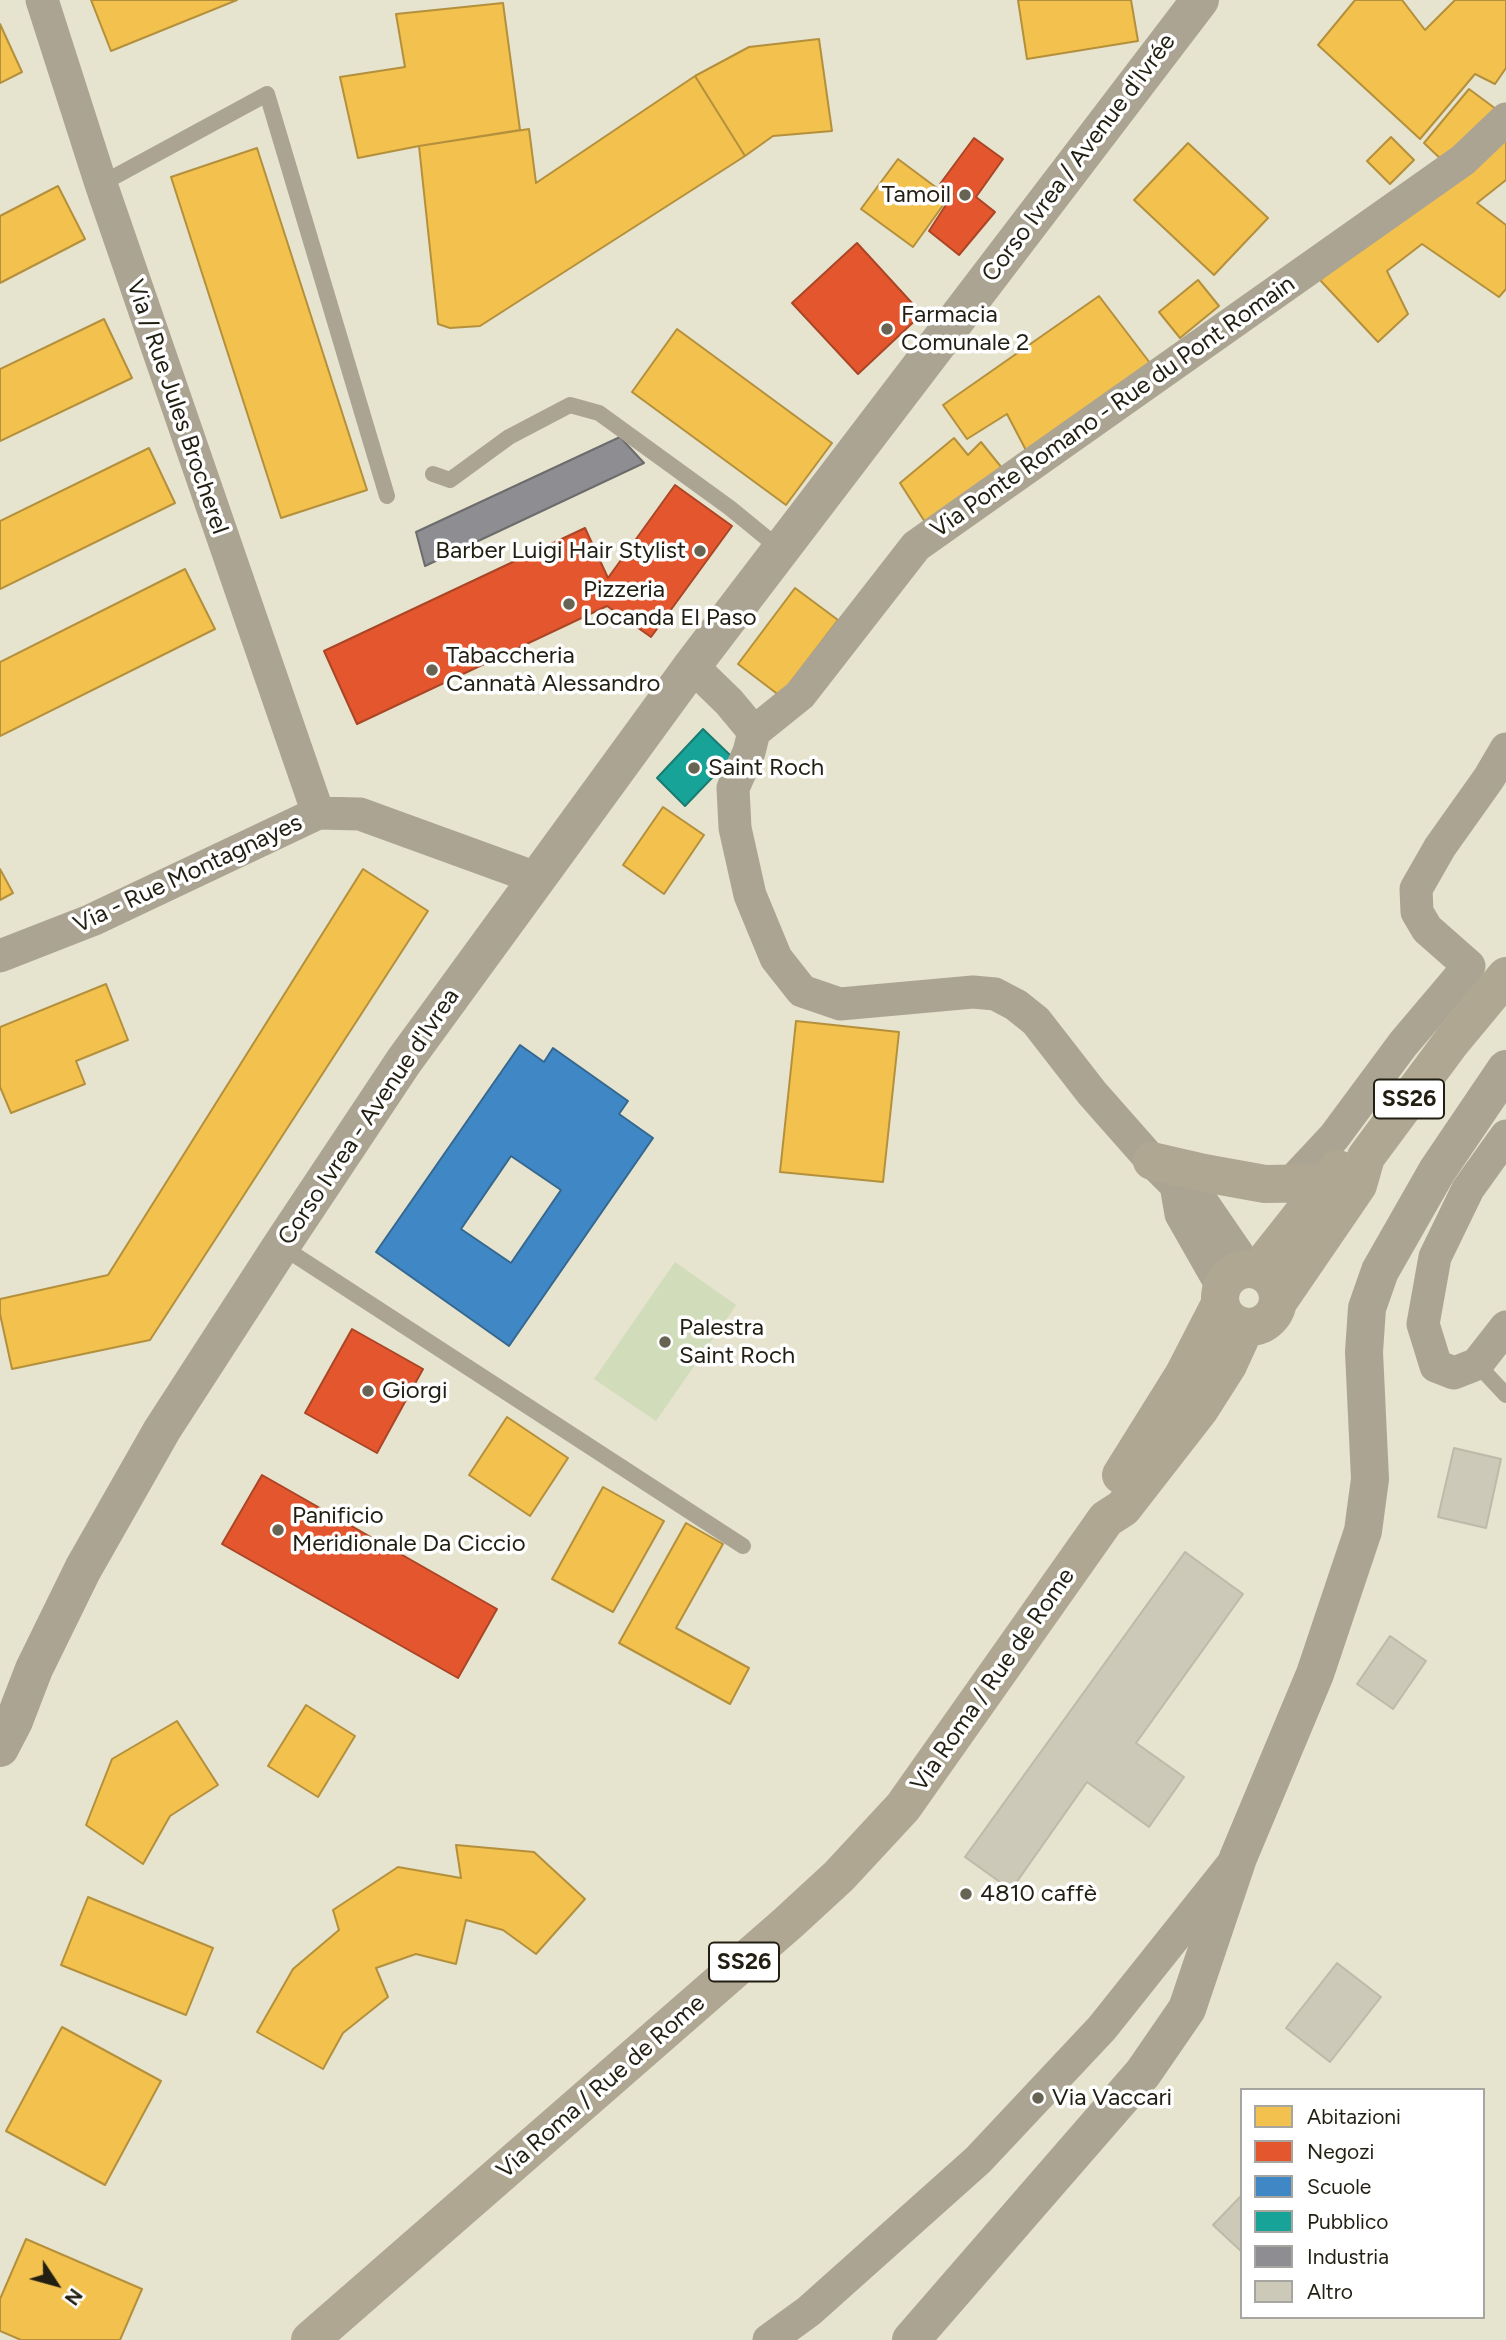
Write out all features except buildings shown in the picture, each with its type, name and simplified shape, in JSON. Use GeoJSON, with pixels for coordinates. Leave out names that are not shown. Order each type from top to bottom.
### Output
{"type":"FeatureCollection","features":[{"type":"Feature","properties":{"kind":"main road","name":"Via Roma / Rue de Rome"},"geometry":{"type":"LineString","coordinates":[[1245,1293],[1358,1185],[1366,1157],[1452,1041],[1506,974]]}},
{"type":"Feature","properties":{"kind":"main road","name":"Via Roma / Rue de Rome"},"geometry":{"type":"LineString","coordinates":[[310,2340],[595,2093],[839,1876],[904,1807],[1106,1519],[1106,1500],[1184,1374],[1245,1293],[1309,1183],[1366,1157]]}},
{"type":"Feature","properties":{"kind":"main road"},"geometry":{"type":"LineString","coordinates":[[1164,1173],[1265,1184],[1309,1183]]}},
{"type":"Feature","properties":{"kind":"street","name":"Via / Rue Jules Brocherel"},"geometry":{"type":"LineString","coordinates":[[42,0],[101,184],[318,813]]}},
{"type":"Feature","properties":{"kind":"street","name":"Corso Ivrea / Avenue d'Ivrée"},"geometry":{"type":"LineString","coordinates":[[780,549],[1200,0]]}},
{"type":"Feature","properties":{"kind":"street","name":"Via Ponte Romano - Rue du Pont Romain"},"geometry":{"type":"LineString","coordinates":[[754,732],[800,695],[916,546],[1463,160],[1506,119]]}},
{"type":"Feature","properties":{"kind":"street","name":"Corso Ivrea - Avenue d'Ivrea"},"geometry":{"type":"LineString","coordinates":[[0,1775],[5,1734],[34,1669],[83,1569],[162,1430],[404,1062],[536,878],[780,549]]}},
{"type":"Feature","properties":{"kind":"street"},"geometry":{"type":"LineString","coordinates":[[692,666],[729,702],[754,732],[749,752],[733,788],[735,828],[750,895],[776,958],[802,991],[840,1004],[973,992],[995,994],[1016,1005],[1036,1021],[1092,1093],[1164,1173],[1181,1214],[1245,1293]]}},
{"type":"Feature","properties":{"kind":"street"},"geometry":{"type":"LineString","coordinates":[[1506,749],[1440,847],[1416,889],[1417,912],[1427,929],[1469,966],[1506,974]]}},
{"type":"Feature","properties":{"kind":"street","name":"Via - Rue Montagnayes"},"geometry":{"type":"LineString","coordinates":[[0,956],[92,920],[318,813],[359,814],[536,878]]}},
{"type":"Feature","properties":{"kind":"street"},"geometry":{"type":"LineString","coordinates":[[1309,1183],[1334,1137],[1403,1044],[1469,966]]}},
{"type":"Feature","properties":{"kind":"street"},"geometry":{"type":"LineString","coordinates":[[911,2340],[1143,2073],[1187,2009],[1238,1858],[1315,1674],[1363,1531],[1370,1479],[1364,1352],[1367,1308],[1371,1295],[1380,1270],[1437,1171],[1506,1069]]}},
{"type":"Feature","properties":{"kind":"street"},"geometry":{"type":"LineString","coordinates":[[1506,1136],[1468,1189],[1435,1257],[1423,1324],[1436,1366],[1454,1373],[1477,1364],[1506,1327]]}},
{"type":"Feature","properties":{"kind":"street"},"geometry":{"type":"LineString","coordinates":[[769,2340],[847,2279],[978,2160],[1102,2028],[1238,1858]]}},
{"type":"Feature","properties":{"kind":"lane"},"geometry":{"type":"LineString","coordinates":[[101,184],[267,94],[387,496]]}},
{"type":"Feature","properties":{"kind":"lane"},"geometry":{"type":"LineString","coordinates":[[433,474],[450,480],[509,437],[570,405],[599,413],[730,508],[780,549]]}},
{"type":"Feature","properties":{"kind":"lane"},"geometry":{"type":"LineString","coordinates":[[281,1246],[743,1546]]}},
{"type":"Feature","properties":{"kind":"lane"},"geometry":{"type":"LineString","coordinates":[[1477,1364],[1506,1395]]}},
{"type":"Feature","properties":{"kind":"green space","name":"Palestra Saint Roch"},"geometry":{"type":"Polygon","coordinates":[[[675,1262],[736,1305],[656,1421],[594,1379],[675,1262]]]}},
{"type":"Feature","properties":{"kind":"place","name":"Tamoil"},"geometry":{"type":"Point","coordinates":[965,195]}},
{"type":"Feature","properties":{"kind":"place","name":"Farmacia Comunale 2"},"geometry":{"type":"Point","coordinates":[887,329]}},
{"type":"Feature","properties":{"kind":"place","name":"Barber Luigi Hair Stylist"},"geometry":{"type":"Point","coordinates":[700,551]}},
{"type":"Feature","properties":{"kind":"place","name":"Pizzeria Locanda El Paso"},"geometry":{"type":"Point","coordinates":[569,604]}},
{"type":"Feature","properties":{"kind":"place","name":"Tabaccheria Cannatà Alessandro"},"geometry":{"type":"Point","coordinates":[432,670]}},
{"type":"Feature","properties":{"kind":"place","name":"Saint Roch"},"geometry":{"type":"Point","coordinates":[694,768]}},
{"type":"Feature","properties":{"kind":"place","name":"Palestra Saint Roch"},"geometry":{"type":"Point","coordinates":[665,1342]}},
{"type":"Feature","properties":{"kind":"place","name":"Giorgi"},"geometry":{"type":"Point","coordinates":[368,1391]}},
{"type":"Feature","properties":{"kind":"place","name":"Panificio Meridionale Da Ciccio"},"geometry":{"type":"Point","coordinates":[278,1530]}},
{"type":"Feature","properties":{"kind":"place","name":"4810 caffè"},"geometry":{"type":"Point","coordinates":[966,1894]}},
{"type":"Feature","properties":{"kind":"place","name":"Via Vaccari"},"geometry":{"type":"Point","coordinates":[1038,2098]}}]}
